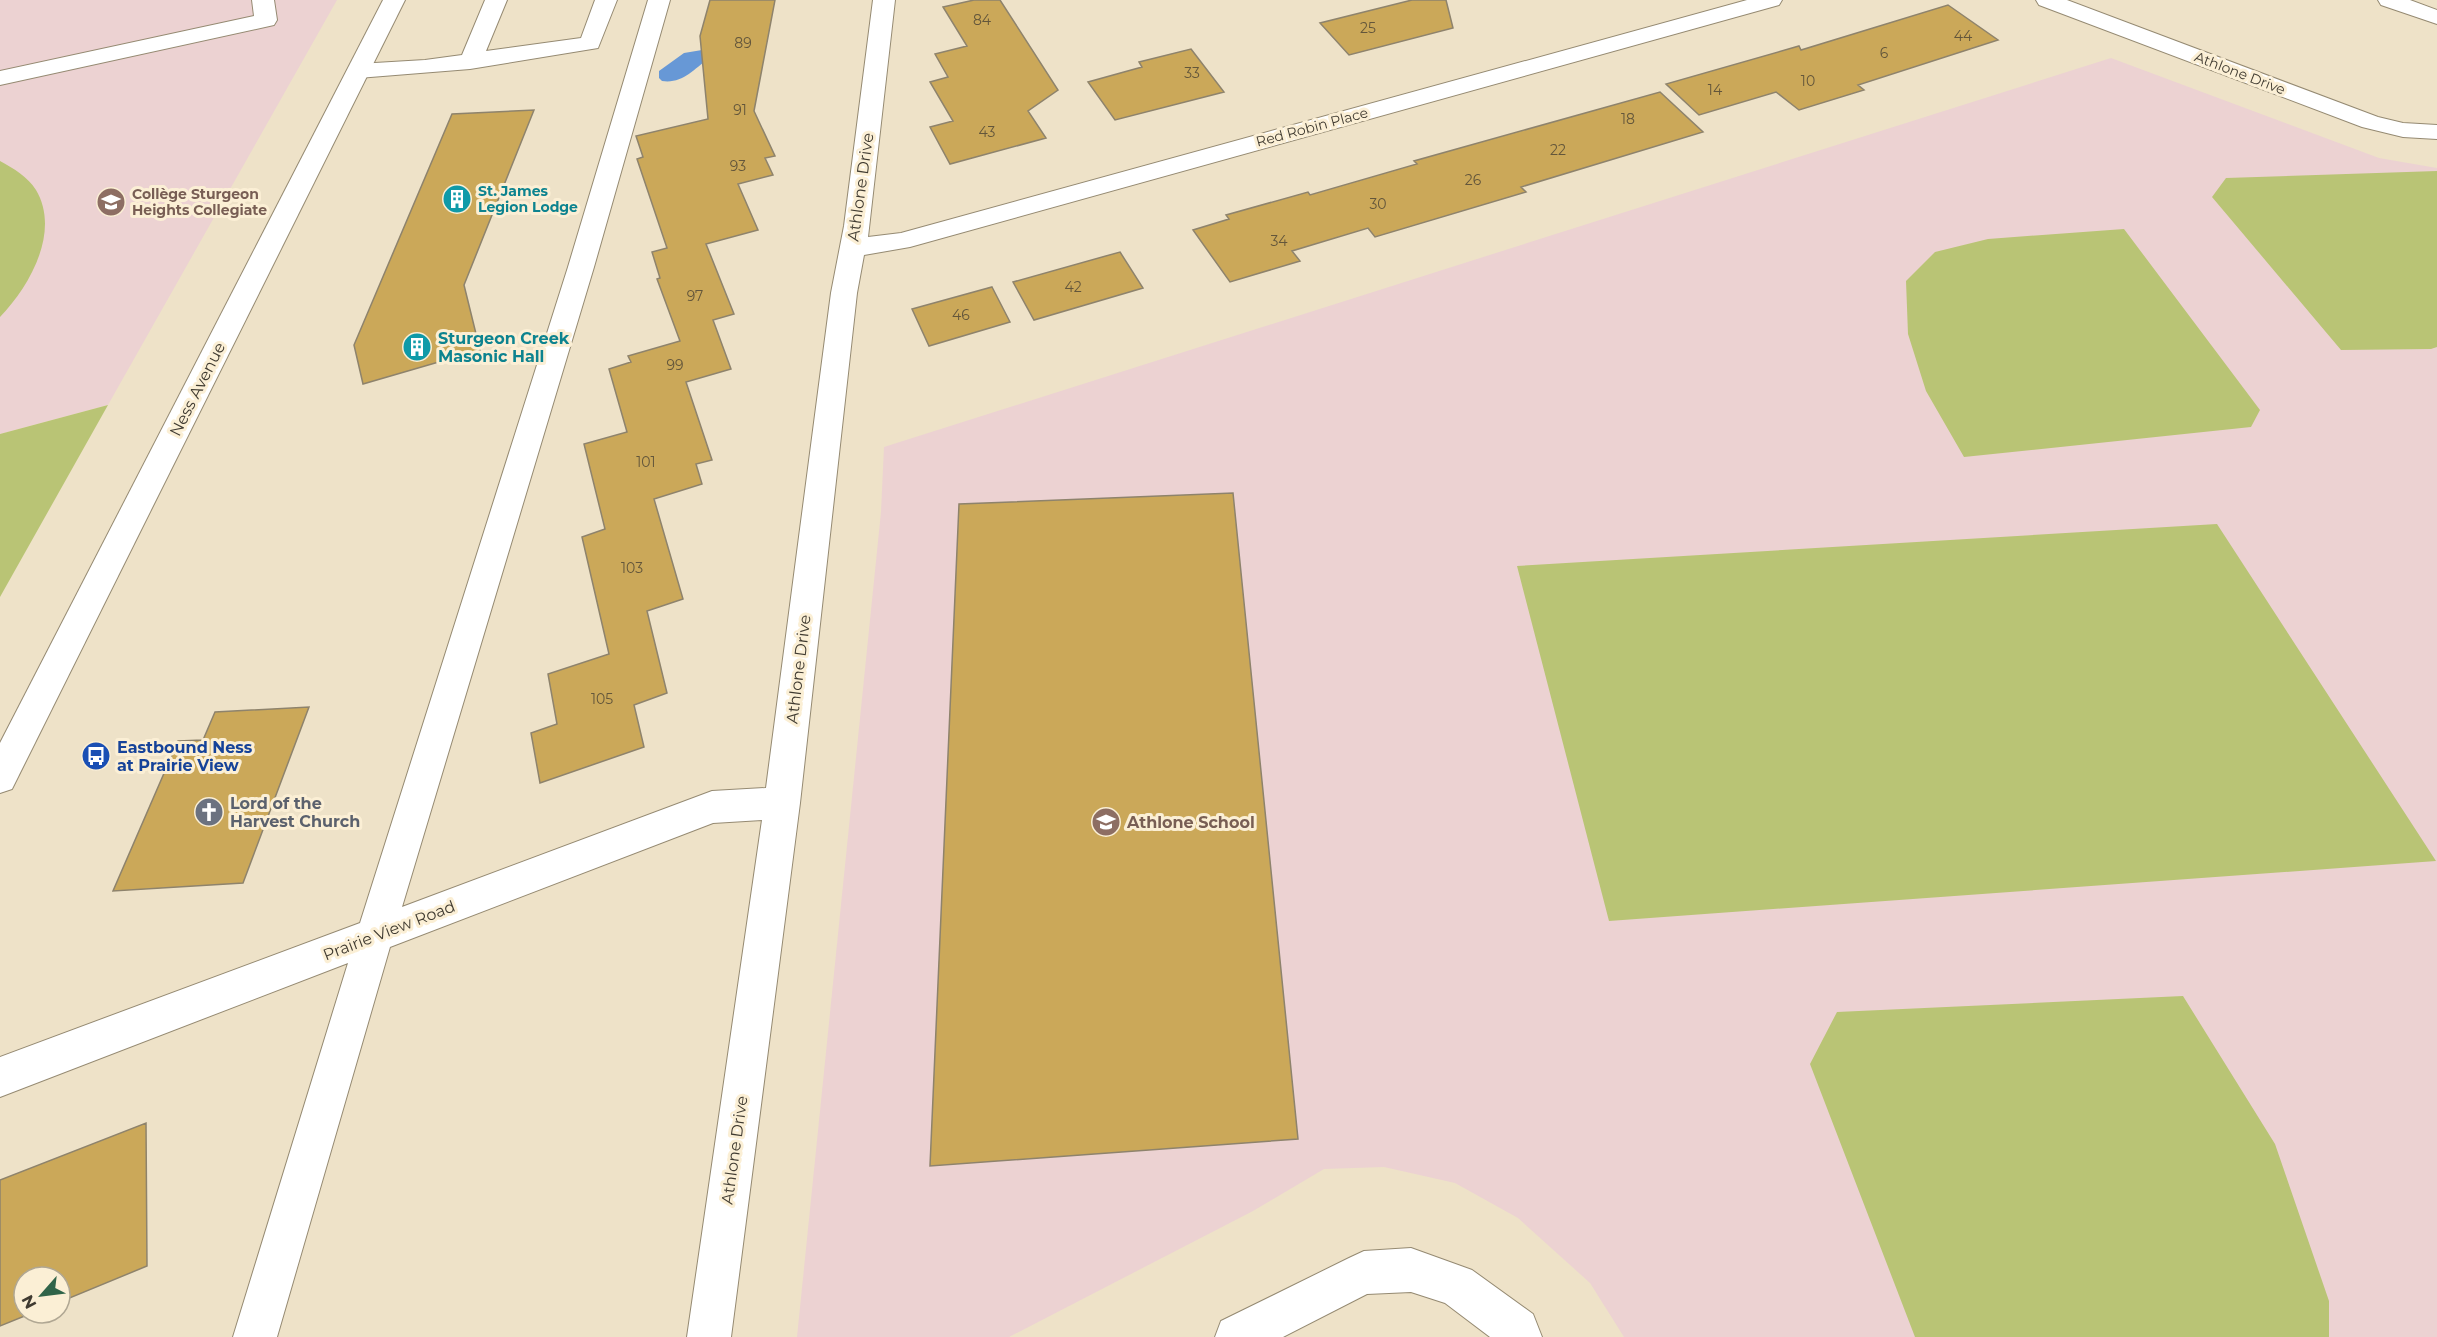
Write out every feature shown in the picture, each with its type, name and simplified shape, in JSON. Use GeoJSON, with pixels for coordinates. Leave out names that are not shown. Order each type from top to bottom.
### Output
{"type":"FeatureCollection","features":[{"type":"Feature","properties":{"kind":"street"},"geometry":{"type":"LineString","coordinates":[[0,78],[266,20],[263,0]]}},
{"type":"Feature","properties":{"kind":"street","name":"Ness Avenue"},"geometry":{"type":"LineString","coordinates":[[0,778],[394,0]]}},
{"type":"Feature","properties":{"kind":"street"},"geometry":{"type":"LineString","coordinates":[[470,62],[496,0]]}},
{"type":"Feature","properties":{"kind":"street"},"geometry":{"type":"LineString","coordinates":[[358,71],[470,62],[590,43],[606,0]]}},
{"type":"Feature","properties":{"kind":"street"},"geometry":{"type":"LineString","coordinates":[[255,1337],[375,935],[581,267],[659,0]]}},
{"type":"Feature","properties":{"kind":"street","name":"Athlone Drive"},"geometry":{"type":"LineString","coordinates":[[709,1337],[782,803],[841,316],[857,226],[884,0]]}},
{"type":"Feature","properties":{"kind":"street","name":"Red Robin Place"},"geometry":{"type":"LineString","coordinates":[[852,248],[901,241],[1771,0]]}},
{"type":"Feature","properties":{"kind":"street","name":"Athlone Drive"},"geometry":{"type":"LineString","coordinates":[[2047,0],[2370,122],[2419,133],[2437,132]]}},
{"type":"Feature","properties":{"kind":"street"},"geometry":{"type":"LineString","coordinates":[[2389,0],[2437,17]]}},
{"type":"Feature","properties":{"kind":"street","name":"Prairie View Road"},"geometry":{"type":"LineString","coordinates":[[0,1077],[712,807],[782,803]]}},
{"type":"Feature","properties":{"kind":"street"},"geometry":{"type":"LineString","coordinates":[[1238,1337],[1364,1273],[1411,1270],[1457,1285],[1517,1330],[1520,1337]]}},
{"type":"Feature","properties":{"kind":"shaded area","name":"Collège Sturgeon Heights Collegiate"},"geometry":{"type":"Polygon","coordinates":[[[0,0],[337,0],[108,405],[0,434],[0,0]]]}},
{"type":"Feature","properties":{"kind":"shaded area"},"geometry":{"type":"Polygon","coordinates":[[[2111,58],[2379,158],[2437,168],[2437,1337],[1624,1337],[1590,1283],[1518,1218],[1455,1183],[1384,1167],[1324,1169],[1253,1211],[1009,1337],[797,1337],[881,512],[884,447],[2111,58]]]}},
{"type":"Feature","properties":{"kind":"green space"},"geometry":{"type":"Polygon","coordinates":[[[0,161],[20,173],[33,185],[43,206],[45,223],[43,241],[31,275],[0,317],[0,161]]]}},
{"type":"Feature","properties":{"kind":"green space"},"geometry":{"type":"Polygon","coordinates":[[[2437,171],[2437,347],[2431,349],[2341,350],[2212,197],[2226,178],[2437,171]]]}},
{"type":"Feature","properties":{"kind":"green space"},"geometry":{"type":"Polygon","coordinates":[[[2124,229],[2260,410],[2251,427],[1964,457],[1926,391],[1908,334],[1906,281],[1935,252],[1988,239],[2124,229]]]}},
{"type":"Feature","properties":{"kind":"green space"},"geometry":{"type":"Polygon","coordinates":[[[108,405],[0,597],[0,434],[108,405]]]}},
{"type":"Feature","properties":{"kind":"green space"},"geometry":{"type":"Polygon","coordinates":[[[2217,524],[2436,861],[1609,921],[1517,566],[2217,524]]]}},
{"type":"Feature","properties":{"kind":"green space"},"geometry":{"type":"Polygon","coordinates":[[[2183,996],[2275,1144],[2329,1301],[2329,1337],[1915,1337],[1810,1064],[1837,1012],[2183,996]]]}},
{"type":"Feature","properties":{"kind":"water"},"geometry":{"type":"Polygon","coordinates":[[[702,50],[708,59],[687,75],[669,81],[662,81],[659,78],[659,71],[684,53],[702,50]]]}},
{"type":"Feature","properties":{"kind":"building"},"geometry":{"type":"Polygon","coordinates":[[[710,0],[775,0],[754,111],[775,156],[765,158],[773,175],[738,184],[758,230],[706,244],[734,314],[713,320],[731,369],[686,382],[712,460],[696,464],[702,484],[654,499],[683,599],[647,611],[667,693],[634,705],[644,747],[540,783],[531,733],[557,724],[548,674],[609,654],[582,537],[605,529],[584,444],[627,432],[609,369],[631,362],[628,356],[680,341],[657,279],[660,278],[652,252],[667,248],[637,159],[643,157],[636,136],[708,119],[700,36],[710,0]]]}},
{"type":"Feature","properties":{"kind":"building"},"geometry":{"type":"Polygon","coordinates":[[[974,0],[1000,0],[1058,90],[1028,111],[1046,138],[950,164],[930,127],[953,121],[930,82],[948,77],[935,54],[967,46],[943,7],[974,0]]]}},
{"type":"Feature","properties":{"kind":"building"},"geometry":{"type":"Polygon","coordinates":[[[1412,0],[1446,0],[1453,28],[1349,55],[1320,23],[1412,0]]]}},
{"type":"Feature","properties":{"kind":"building"},"geometry":{"type":"Polygon","coordinates":[[[1948,5],[1998,40],[1858,85],[1864,90],[1799,110],[1776,92],[1699,115],[1666,84],[1799,46],[1801,50],[1948,5]]]}},
{"type":"Feature","properties":{"kind":"building"},"geometry":{"type":"Polygon","coordinates":[[[1191,49],[1224,92],[1115,120],[1088,82],[1142,67],[1139,62],[1191,49]]]}},
{"type":"Feature","properties":{"kind":"building"},"geometry":{"type":"Polygon","coordinates":[[[1660,92],[1703,132],[1521,187],[1526,192],[1375,237],[1368,228],[1292,251],[1300,261],[1230,282],[1193,230],[1229,219],[1226,215],[1308,192],[1310,195],[1417,164],[1414,161],[1660,92]]]}},
{"type":"Feature","properties":{"kind":"building","name":"St. James Legion Lodge"},"geometry":{"type":"Polygon","coordinates":[[[534,110],[464,285],[480,350],[363,384],[354,345],[452,114],[534,110]]]}},
{"type":"Feature","properties":{"kind":"building"},"geometry":{"type":"Polygon","coordinates":[[[1120,252],[1143,288],[1034,320],[1013,282],[1120,252]]]}},
{"type":"Feature","properties":{"kind":"building"},"geometry":{"type":"Polygon","coordinates":[[[992,287],[1010,322],[929,346],[912,309],[992,287]]]}},
{"type":"Feature","properties":{"kind":"building","name":"Athlone School"},"geometry":{"type":"Polygon","coordinates":[[[1233,493],[1298,1139],[930,1166],[959,504],[1233,493]]]}},
{"type":"Feature","properties":{"kind":"building","name":"Lord of the Harvest Church"},"geometry":{"type":"Polygon","coordinates":[[[309,707],[243,883],[113,891],[178,741],[203,740],[215,712],[309,707]]]}},
{"type":"Feature","properties":{"kind":"building"},"geometry":{"type":"Polygon","coordinates":[[[146,1123],[147,1266],[72,1297],[72,1265],[12,1265],[12,1321],[0,1326],[0,1180],[146,1123]]]}},
{"type":"Feature","properties":{"kind":"place","name":"St. James Legion Lodge"},"geometry":{"type":"Point","coordinates":[457,199]}},
{"type":"Feature","properties":{"kind":"place","name":"Collège Sturgeon Heights Collegiate"},"geometry":{"type":"Point","coordinates":[111,202]}},
{"type":"Feature","properties":{"kind":"place","name":"Sturgeon Creek Masonic Hall"},"geometry":{"type":"Point","coordinates":[417,347]}},
{"type":"Feature","properties":{"kind":"place","name":"Eastbound Ness at Prairie View"},"geometry":{"type":"Point","coordinates":[96,756]}},
{"type":"Feature","properties":{"kind":"place","name":"Lord of the Harvest Church"},"geometry":{"type":"Point","coordinates":[209,812]}},
{"type":"Feature","properties":{"kind":"place","name":"Athlone School"},"geometry":{"type":"Point","coordinates":[1106,822]}}]}
